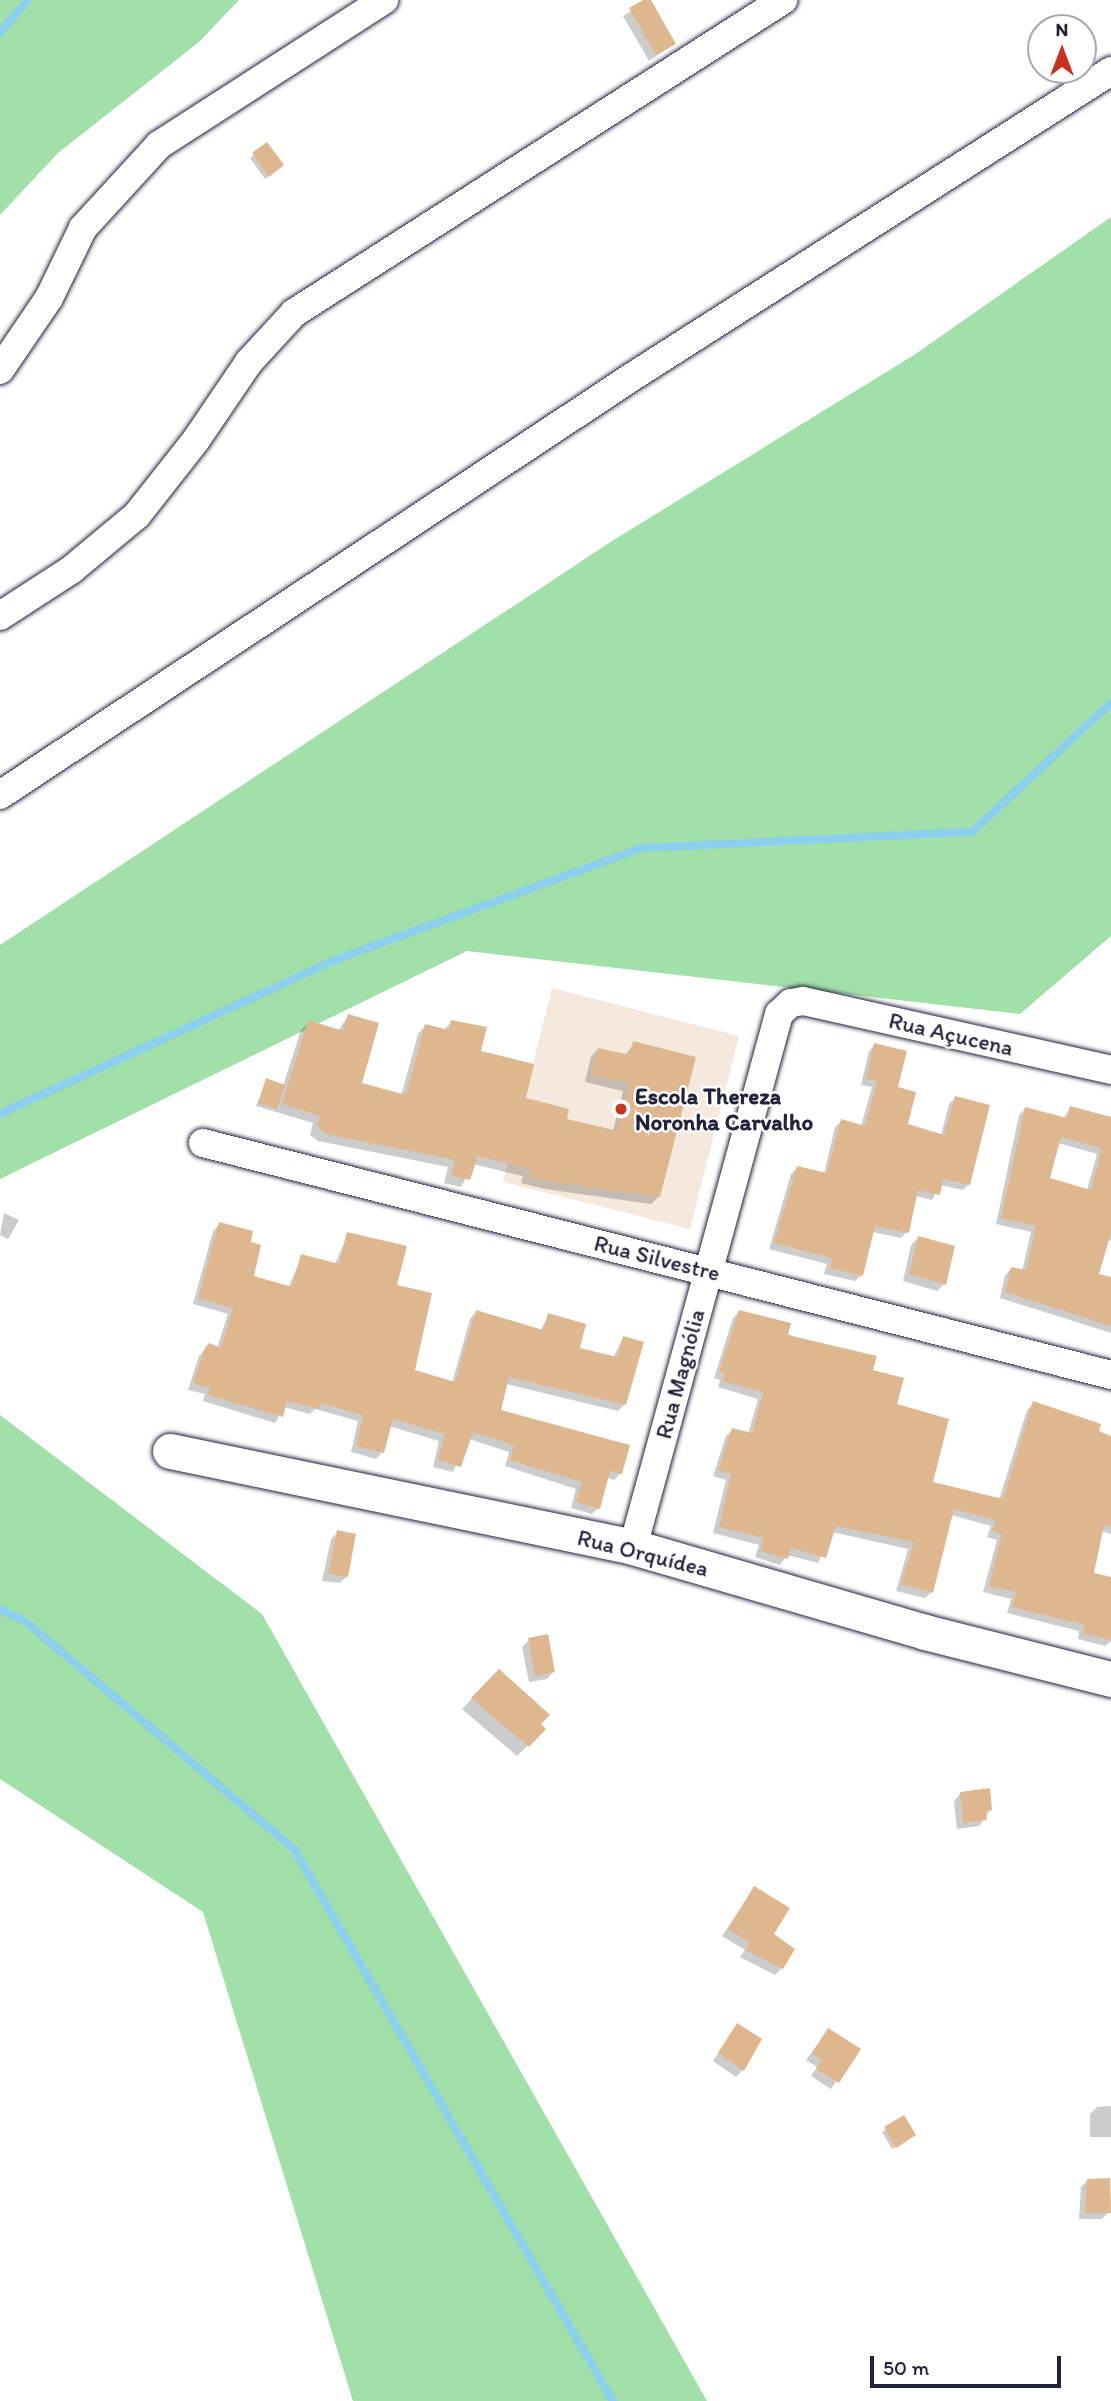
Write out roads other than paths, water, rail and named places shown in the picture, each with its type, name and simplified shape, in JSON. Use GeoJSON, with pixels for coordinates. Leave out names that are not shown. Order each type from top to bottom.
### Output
{"type":"FeatureCollection","features":[{"type":"Feature","properties":{"kind":"street"},"geometry":{"type":"LineString","coordinates":[[0,370],[48,298],[83,228],[159,145],[384,0]]}},
{"type":"Feature","properties":{"kind":"street"},"geometry":{"type":"LineString","coordinates":[[0,616],[71,570],[137,515],[181,461],[249,362],[294,313],[783,0]]}},
{"type":"Feature","properties":{"kind":"street"},"geometry":{"type":"LineString","coordinates":[[0,796],[635,375],[1111,71]]}},
{"type":"Feature","properties":{"kind":"street","name":"Rua Açucena"},"geometry":{"type":"LineString","coordinates":[[791,1003],[803,1001],[1111,1070]]}},
{"type":"Feature","properties":{"kind":"street","name":"Rua Magnólia"},"geometry":{"type":"LineString","coordinates":[[633,1547],[779,1014],[791,1003]]}},
{"type":"Feature","properties":{"kind":"street","name":"Rua Silvestre"},"geometry":{"type":"LineString","coordinates":[[203,1143],[1111,1375]]}},
{"type":"Feature","properties":{"kind":"street","name":"Rua Orquídea"},"geometry":{"type":"LineString","coordinates":[[170,1451],[633,1547],[925,1632],[1111,1679]]}},
{"type":"Feature","properties":{"kind":"waterway"},"geometry":{"type":"LineString","coordinates":[[0,33],[28,0]]}},
{"type":"Feature","properties":{"kind":"waterway"},"geometry":{"type":"LineString","coordinates":[[0,1114],[335,960],[641,848],[972,832],[1111,703]]}},
{"type":"Feature","properties":{"kind":"waterway"},"geometry":{"type":"LineString","coordinates":[[0,1609],[25,1621],[294,1849],[613,2401]]}},
{"type":"Feature","properties":{"kind":"place","name":"Escola Thereza Noronha Carvalho"},"geometry":{"type":"Point","coordinates":[621,1109]}}]}
